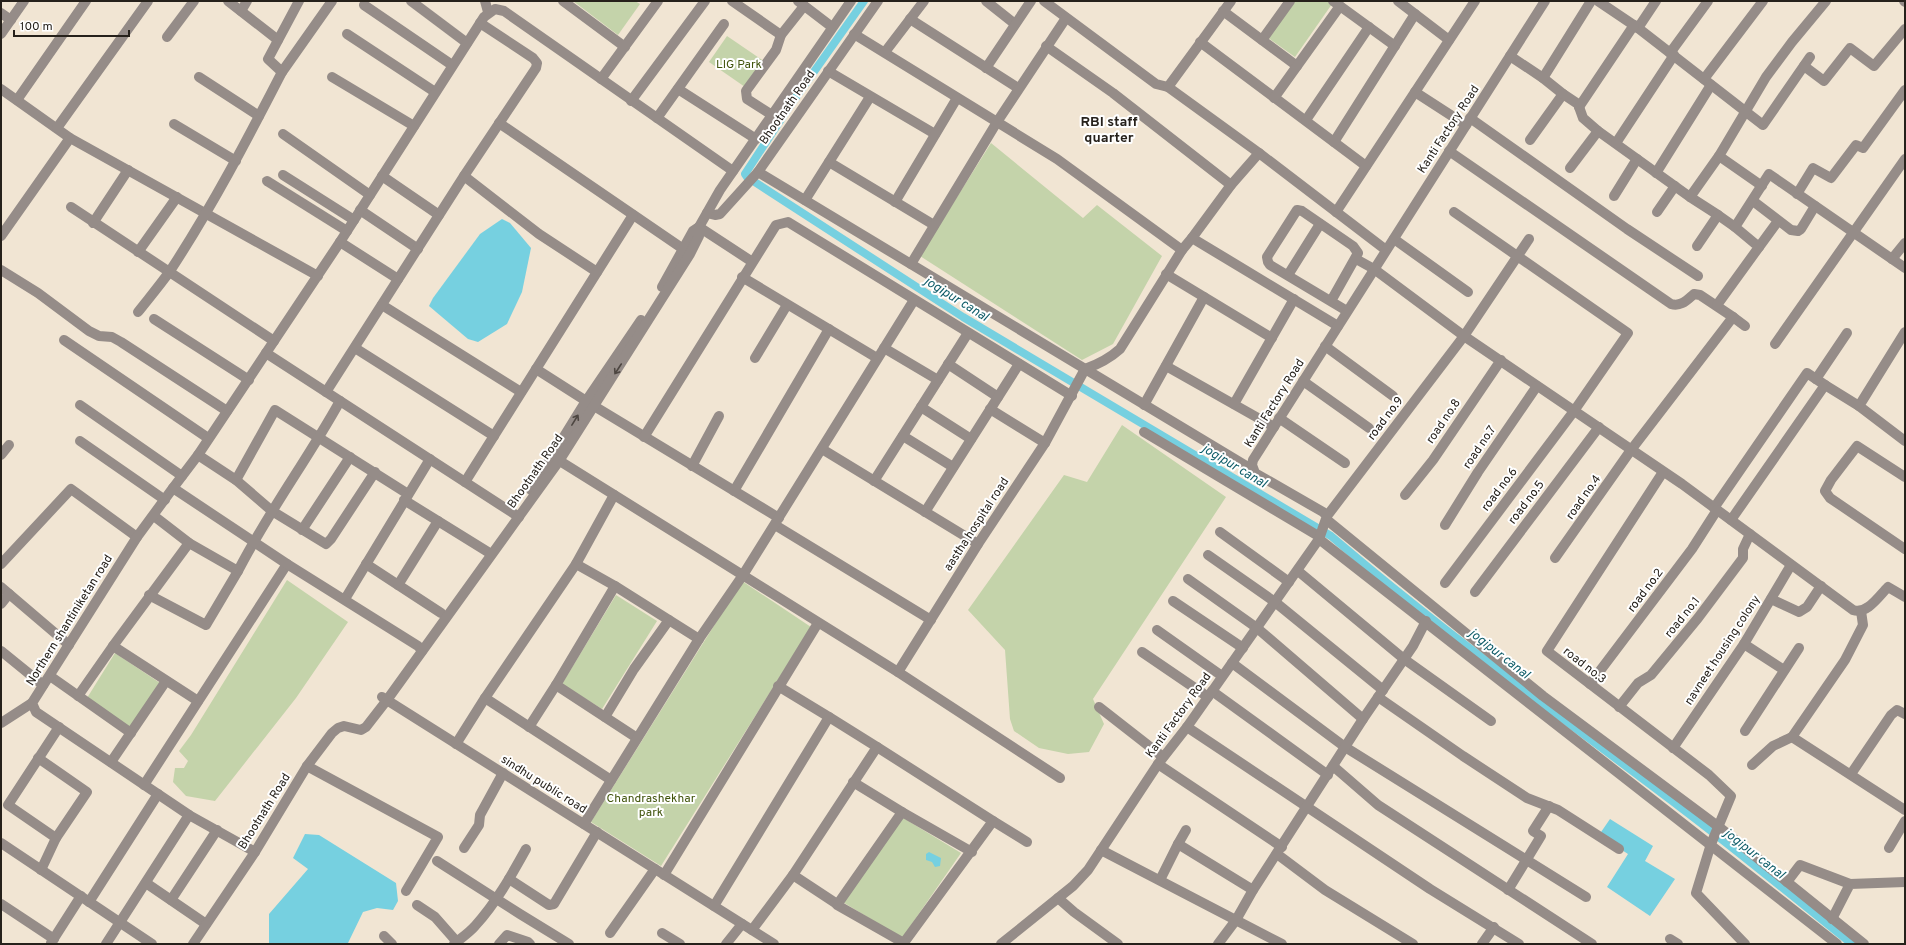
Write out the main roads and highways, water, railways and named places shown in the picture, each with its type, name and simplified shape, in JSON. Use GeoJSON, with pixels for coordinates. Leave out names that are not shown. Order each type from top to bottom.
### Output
{"type":"FeatureCollection","features":[{"type":"Feature","properties":{"kind":"water"},"geometry":{"type":"Polygon","coordinates":[[[502,219],[510,223],[531,248],[522,292],[507,324],[478,342],[468,339],[429,306],[433,298],[480,234],[502,219]]]}},
{"type":"Feature","properties":{"kind":"water"},"geometry":{"type":"Polygon","coordinates":[[[1610,819],[1653,846],[1645,861],[1675,879],[1650,916],[1607,887],[1628,854],[1599,835],[1610,819]]]}},
{"type":"Feature","properties":{"kind":"water"},"geometry":{"type":"Polygon","coordinates":[[[305,834],[319,835],[396,883],[398,901],[393,910],[377,908],[363,912],[348,943],[349,944],[269,943],[269,914],[308,869],[293,858],[305,834]]]}},
{"type":"Feature","properties":{"kind":"water"},"geometry":{"type":"Polygon","coordinates":[[[929,852],[941,858],[940,866],[935,867],[932,862],[926,860],[926,854],[929,852]]]}},
{"type":"Feature","properties":{"kind":"waterway","name":"jogipur canal"},"geometry":{"type":"LineString","coordinates":[[864,1],[789,107],[745,174],[747,177],[963,317],[1331,536],[1416,606],[1702,824],[1852,944]]}},
{"type":"Feature","properties":{"kind":"district","name":"RBI staff quarter"},"geometry":{"type":"Point","coordinates":[1109,130]}},
{"type":"Feature","properties":{"kind":"park label","name":"LIG Park"},"geometry":{"type":"Point","coordinates":[739,64]}},
{"type":"Feature","properties":{"kind":"park label","name":"Chandrashekhar park"},"geometry":{"type":"Point","coordinates":[651,805]}}]}
